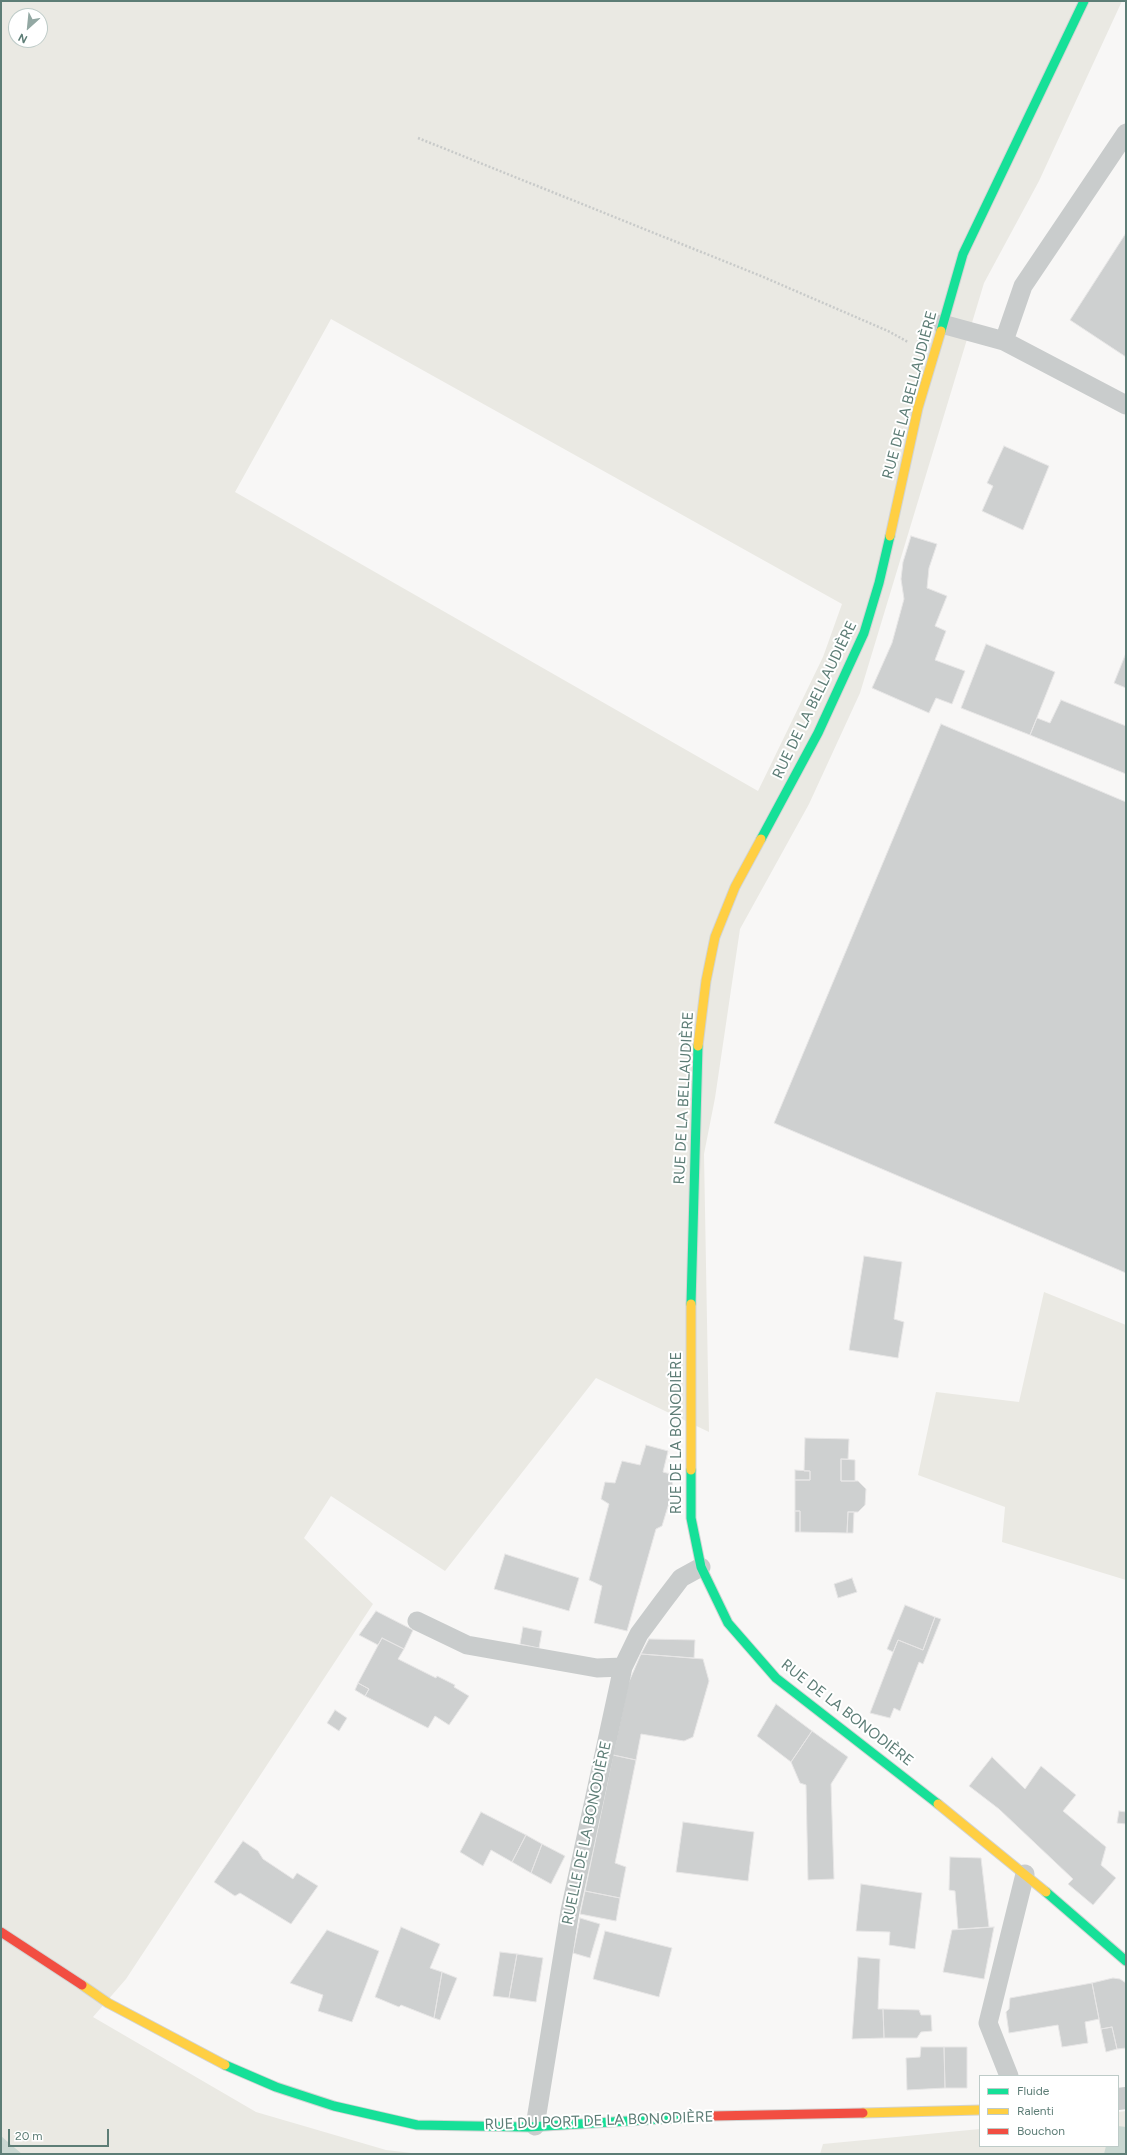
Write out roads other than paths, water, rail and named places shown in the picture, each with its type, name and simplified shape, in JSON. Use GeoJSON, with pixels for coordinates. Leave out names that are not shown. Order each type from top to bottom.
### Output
{"type":"FeatureCollection","features":[{"type":"Feature","properties":{"kind":"street","name":"RUE DE LA BELLAUDIÈRE"},"geometry":{"type":"LineString","coordinates":[[691,1312],[698,1038],[706,981],[715,937],[734,887],[818,733],[864,633],[879,583],[918,408],[963,254],[1084,1]]}},
{"type":"Feature","properties":{"kind":"street","name":"RUE DE LA BONODIÈRE"},"geometry":{"type":"LineString","coordinates":[[691,1312],[691,1518],[701,1567],[728,1623],[776,1678],[894,1768],[1024,1874],[1126,1961]]}},
{"type":"Feature","properties":{"kind":"street","name":"RUE DU PORT DE LA BONODIÈRE"},"geometry":{"type":"LineString","coordinates":[[1,1932],[108,2003],[216,2060],[276,2087],[334,2106],[417,2125],[535,2126],[711,2116],[979,2110]]}},
{"type":"Feature","properties":{"kind":"lane"},"geometry":{"type":"LineString","coordinates":[[1004,341],[1023,286],[1126,133]]}},
{"type":"Feature","properties":{"kind":"lane"},"geometry":{"type":"LineString","coordinates":[[942,324],[1004,341],[1126,405]]}},
{"type":"Feature","properties":{"kind":"lane","name":"RUELLE DE LA BONODIÈRE"},"geometry":{"type":"LineString","coordinates":[[535,2126],[570,1911],[623,1667],[639,1634],[681,1578],[701,1567]]}},
{"type":"Feature","properties":{"kind":"lane"},"geometry":{"type":"LineString","coordinates":[[417,1621],[467,1645],[597,1668],[623,1667]]}},
{"type":"Feature","properties":{"kind":"lane"},"geometry":{"type":"LineString","coordinates":[[1009,2075],[988,2023],[1024,1874]]}}]}
